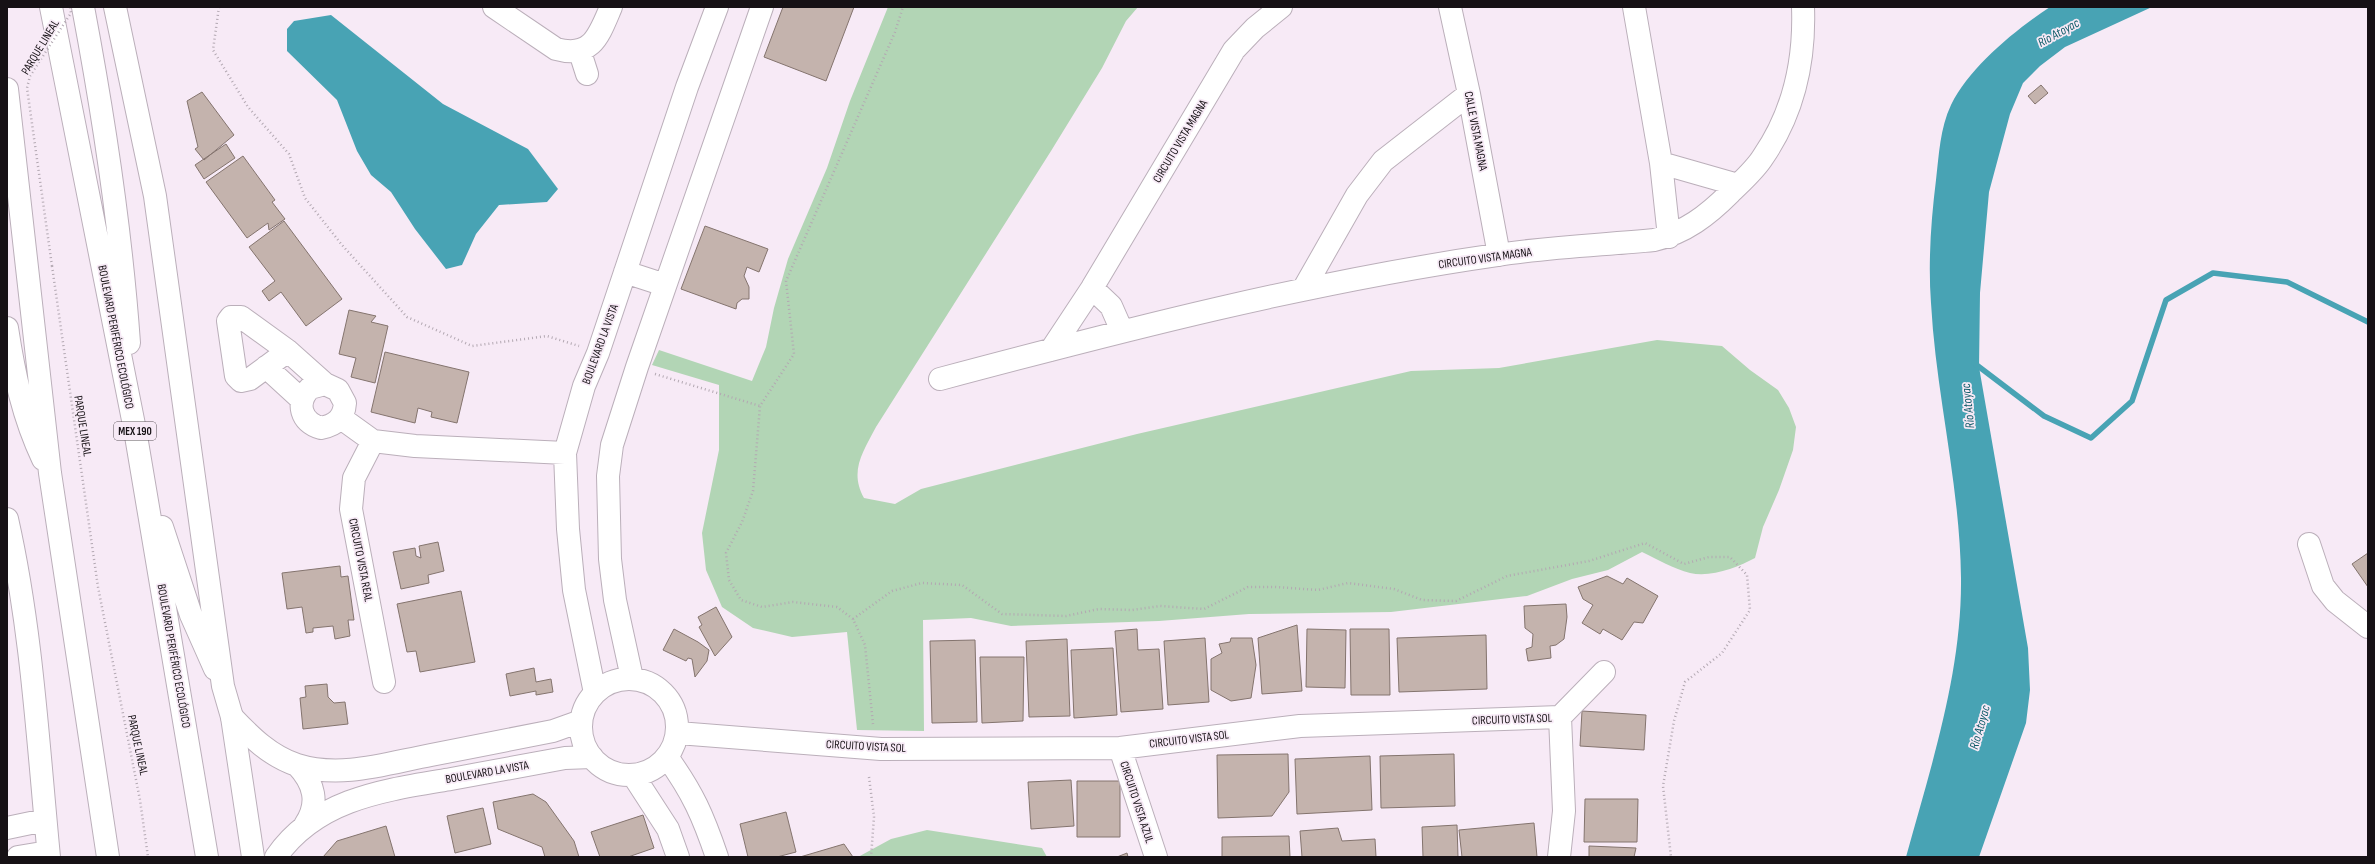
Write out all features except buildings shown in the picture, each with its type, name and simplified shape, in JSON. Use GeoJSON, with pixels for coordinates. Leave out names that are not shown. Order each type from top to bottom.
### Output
{"type":"FeatureCollection","features":[{"type":"Feature","properties":{"kind":"main road","name":"BOULEVARD PERIFÉRICO ECOLÓGICO"},"geometry":{"type":"LineString","coordinates":[[51,7],[135,430],[206,857]]}},
{"type":"Feature","properties":{"kind":"main road"},"geometry":{"type":"LineString","coordinates":[[83,7],[102,110],[118,221],[126,291],[135,430]]}},
{"type":"Feature","properties":{"kind":"main road"},"geometry":{"type":"LineString","coordinates":[[115,7],[154,188],[223,686]]}},
{"type":"Feature","properties":{"kind":"main road"},"geometry":{"type":"LineString","coordinates":[[494,7],[556,49],[567,52],[580,52],[592,44],[599,34],[611,7]]}},
{"type":"Feature","properties":{"kind":"main road","name":"BOULEVARD LA VISTA"},"geometry":{"type":"LineString","coordinates":[[595,693],[585,652],[574,590],[568,529],[565,453],[584,386],[598,353],[687,87],[717,7]]}},
{"type":"Feature","properties":{"kind":"main road"},"geometry":{"type":"LineString","coordinates":[[632,678],[616,600],[610,559],[608,476],[612,445],[665,285],[762,7]]}},
{"type":"Feature","properties":{"kind":"main road","name":"CIRCUITO VISTA MAGNA"},"geometry":{"type":"LineString","coordinates":[[1051,350],[1092,288],[1234,50],[1255,28],[1281,7]]}},
{"type":"Feature","properties":{"kind":"main road","name":"CALLE VISTA MAGNA"},"geometry":{"type":"LineString","coordinates":[[1450,7],[1469,94],[1499,255]]}},
{"type":"Feature","properties":{"kind":"main road"},"geometry":{"type":"LineString","coordinates":[[1634,7],[1661,163],[1669,237]]}},
{"type":"Feature","properties":{"kind":"main road","name":"CIRCUITO VISTA MAGNA"},"geometry":{"type":"LineString","coordinates":[[940,380],[1122,331],[1303,290],[1499,255],[1654,240],[1669,237],[1695,223],[1738,185],[1762,158],[1777,133],[1791,102],[1800,72],[1804,34],[1803,7]]}},
{"type":"Feature","properties":{"kind":"main road"},"geometry":{"type":"LineString","coordinates":[[580,52],[587,74]]}},
{"type":"Feature","properties":{"kind":"main road"},"geometry":{"type":"LineString","coordinates":[[7,89],[50,473],[108,857]]}},
{"type":"Feature","properties":{"kind":"main road"},"geometry":{"type":"LineString","coordinates":[[1303,290],[1357,195],[1383,161],[1469,94]]}},
{"type":"Feature","properties":{"kind":"main road"},"geometry":{"type":"LineString","coordinates":[[1661,163],[1738,185]]}},
{"type":"Feature","properties":{"kind":"main road"},"geometry":{"type":"LineString","coordinates":[[625,272],[665,285]]}},
{"type":"Feature","properties":{"kind":"main road"},"geometry":{"type":"LineString","coordinates":[[1092,288],[1111,306],[1122,331]]}},
{"type":"Feature","properties":{"kind":"main road"},"geometry":{"type":"LineString","coordinates":[[288,350],[250,379],[241,381],[238,379],[229,326],[231,317],[241,317],[288,350],[325,384],[332,386],[343,396],[345,403],[341,418],[329,426],[314,426],[303,415],[302,400],[310,388],[325,384]]}},
{"type":"Feature","properties":{"kind":"main road"},"geometry":{"type":"LineString","coordinates":[[7,328],[22,404],[30,432],[50,473]]}},
{"type":"Feature","properties":{"kind":"main road"},"geometry":{"type":"LineString","coordinates":[[266,367],[302,400]]}},
{"type":"Feature","properties":{"kind":"main road"},"geometry":{"type":"LineString","coordinates":[[341,418],[373,441],[415,446],[565,453]]}},
{"type":"Feature","properties":{"kind":"main road","name":"CIRCUITO VISTA REAL"},"geometry":{"type":"LineString","coordinates":[[373,441],[354,478],[351,509],[384,682]]}},
{"type":"Feature","properties":{"kind":"main road"},"geometry":{"type":"LineString","coordinates":[[144,480],[169,544],[191,615],[223,686],[232,717],[253,857]]}},
{"type":"Feature","properties":{"kind":"main road"},"geometry":{"type":"LineString","coordinates":[[7,520],[16,561],[33,685],[48,854],[18,857]]}},
{"type":"Feature","properties":{"kind":"main road"},"geometry":{"type":"LineString","coordinates":[[2309,544],[2323,586],[2335,601],[2368,627]]}},
{"type":"Feature","properties":{"kind":"main road"},"geometry":{"type":"LineString","coordinates":[[1560,717],[1604,672]]}},
{"type":"Feature","properties":{"kind":"main road"},"geometry":{"type":"LineString","coordinates":[[632,678],[651,684],[667,696],[674,707],[678,719],[678,733],[676,741],[667,757],[652,769],[633,775],[610,771],[592,757],[582,737],[582,721],[587,704],[595,693],[606,684],[632,678]]}},
{"type":"Feature","properties":{"kind":"main road"},"geometry":{"type":"LineString","coordinates":[[232,717],[255,741],[268,751],[297,765],[329,771],[379,765],[554,731],[582,721]]}},
{"type":"Feature","properties":{"kind":"main road","name":"CIRCUITO VISTA SOL"},"geometry":{"type":"LineString","coordinates":[[678,733],[881,749],[1120,748],[1300,726],[1560,717],[1564,810],[1559,857]]}},
{"type":"Feature","properties":{"kind":"main road","name":"CIRCUITO VISTA AZUL"},"geometry":{"type":"LineString","coordinates":[[1120,748],[1156,857]]}},
{"type":"Feature","properties":{"kind":"main road","name":"BOULEVARD LA VISTA"},"geometry":{"type":"LineString","coordinates":[[305,825],[342,804],[384,791],[565,758],[592,757]]}},
{"type":"Feature","properties":{"kind":"main road"},"geometry":{"type":"LineString","coordinates":[[667,757],[687,784],[702,814],[717,857]]}},
{"type":"Feature","properties":{"kind":"main road"},"geometry":{"type":"LineString","coordinates":[[276,857],[290,839],[305,825],[313,810],[314,794],[308,778],[297,765]]}},
{"type":"Feature","properties":{"kind":"main road"},"geometry":{"type":"LineString","coordinates":[[633,775],[668,829],[678,857]]}},
{"type":"Feature","properties":{"kind":"main road"},"geometry":{"type":"LineString","coordinates":[[7,828],[45,820]]}},
{"type":"Feature","properties":{"kind":"path","name":"PARQUE LINEAL"},"geometry":{"type":"LineString","coordinates":[[70,7],[71,13],[30,76],[28,88],[98,587],[140,800],[148,857]]}},
{"type":"Feature","properties":{"kind":"path"},"geometry":{"type":"LineString","coordinates":[[219,7],[213,50],[217,57],[248,107],[290,154],[305,198],[342,245],[407,318],[472,346],[547,336],[569,342]]}},
{"type":"Feature","properties":{"kind":"path"},"geometry":{"type":"LineString","coordinates":[[873,724],[865,645],[853,619],[837,607],[793,602],[762,607],[741,600],[729,580],[726,553],[742,522],[753,491],[760,406],[794,354],[786,281],[871,88],[903,7]]}},
{"type":"Feature","properties":{"kind":"path"},"geometry":{"type":"LineString","coordinates":[[667,378],[760,406]]}},
{"type":"Feature","properties":{"kind":"path"},"geometry":{"type":"LineString","coordinates":[[853,619],[892,591],[922,583],[962,585],[1002,614],[1066,616],[1099,610],[1132,610],[1160,606],[1204,609],[1248,587],[1318,590],[1348,583],[1394,589],[1422,600],[1456,601],[1507,576],[1589,561],[1644,543],[1684,564],[1709,557],[1730,557],[1747,575],[1750,610],[1722,653],[1685,682],[1674,721],[1662,786],[1671,857]]}},
{"type":"Feature","properties":{"kind":"path"},"geometry":{"type":"LineString","coordinates":[[869,777],[874,818],[871,857]]}},
{"type":"Feature","properties":{"kind":"green space"},"geometry":{"type":"Polygon","coordinates":[[[888,7],[1138,7],[1126,21],[1102,68],[1051,151],[876,427],[863,453],[858,470],[858,479],[864,498],[895,504],[921,489],[1137,434],[1411,371],[1499,368],[1657,340],[1722,346],[1750,370],[1778,390],[1789,408],[1796,427],[1793,450],[1779,490],[1763,527],[1755,558],[1724,571],[1698,574],[1678,569],[1642,552],[1608,570],[1572,579],[1527,596],[1391,612],[1249,614],[1159,621],[1011,626],[971,618],[923,620],[924,731],[857,730],[847,632],[792,637],[753,628],[722,607],[706,570],[702,533],[719,450],[719,385],[652,365],[659,350],[752,381],[766,347],[774,308],[788,259],[827,168],[850,101],[888,7]]]}},
{"type":"Feature","properties":{"kind":"green space"},"geometry":{"type":"Polygon","coordinates":[[[927,830],[1042,848],[1047,857],[858,857],[891,839],[927,830]]]}},
{"type":"Feature","properties":{"kind":"water","name":"Río Atoyac"},"geometry":{"type":"Polygon","coordinates":[[[2050,7],[2152,7],[2065,47],[2040,66],[2023,83],[2010,114],[1989,192],[1980,293],[1979,367],[2028,648],[2030,690],[2026,723],[1979,857],[1906,857],[1935,754],[1951,684],[1960,614],[1960,543],[1957,509],[1938,372],[1930,288],[1931,226],[1940,142],[1944,123],[1951,105],[1969,77],[1994,51],[2022,27],[2050,7]]]}},
{"type":"Feature","properties":{"kind":"water"},"geometry":{"type":"Polygon","coordinates":[[[331,15],[443,104],[528,149],[558,189],[547,202],[499,205],[476,234],[462,265],[446,269],[415,229],[391,192],[371,175],[357,151],[337,100],[287,51],[287,29],[294,21],[331,15]]]}},
{"type":"Feature","properties":{"kind":"waterway"},"geometry":{"type":"LineString","coordinates":[[1974,363],[2044,416],[2091,438],[2132,401],[2166,300],[2213,273],[2287,282],[2368,322]]}}]}
